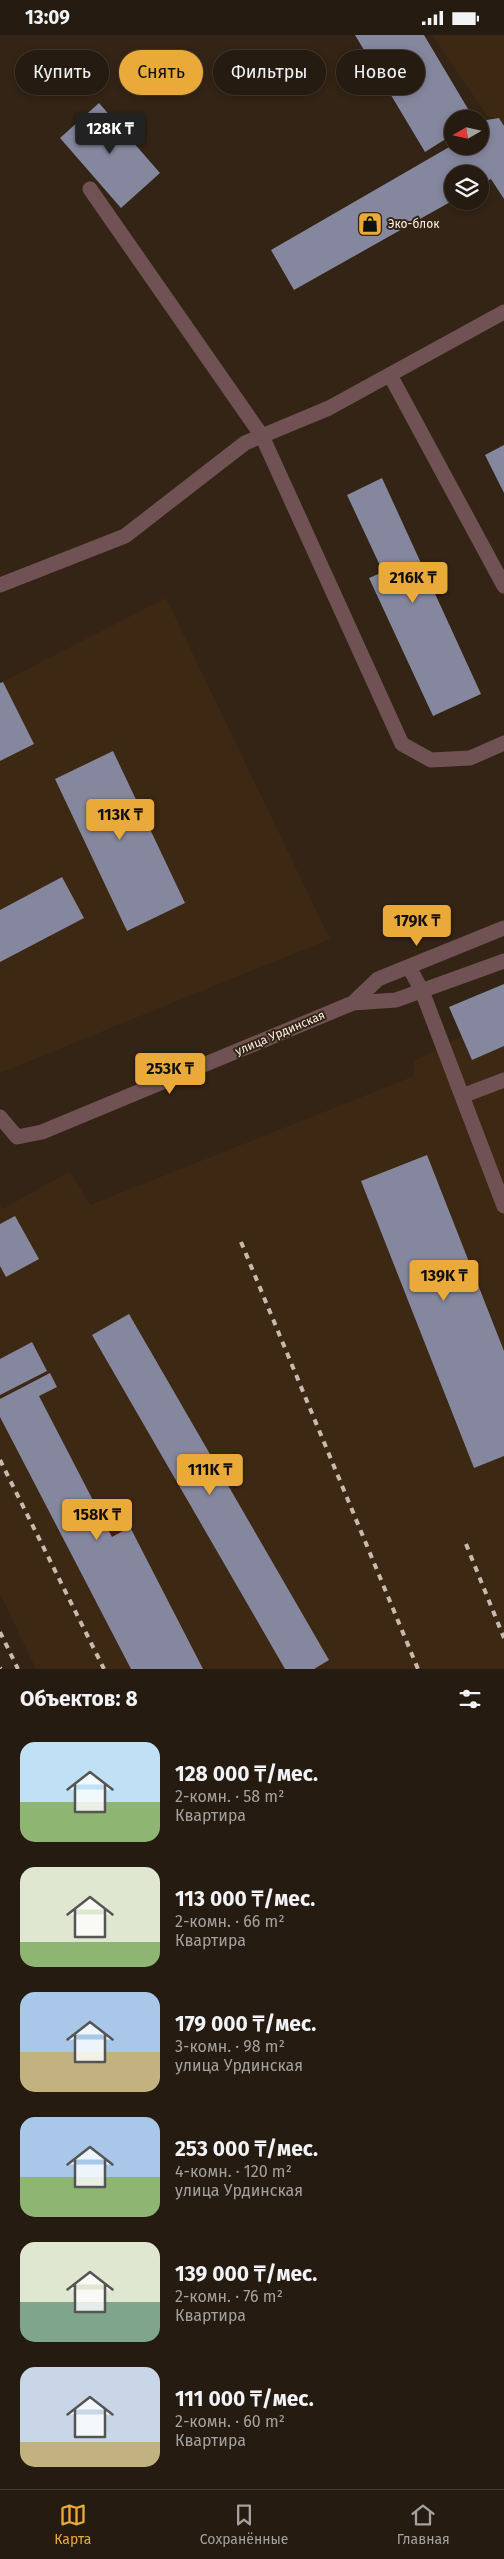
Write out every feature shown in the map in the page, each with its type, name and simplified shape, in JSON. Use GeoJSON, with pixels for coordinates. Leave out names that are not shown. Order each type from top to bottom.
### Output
{"type":"FeatureCollection","features":[{"type":"Feature","properties":{"kind":"street"},"geometry":{"type":"LineString","coordinates":[[90,189],[262,436],[402,744],[431,760],[470,758],[504,743]]}},
{"type":"Feature","properties":{"kind":"street"},"geometry":{"type":"LineString","coordinates":[[0,585],[125,536],[245,443],[329,408],[504,312]]}},
{"type":"Feature","properties":{"kind":"street"},"geometry":{"type":"LineString","coordinates":[[390,375],[504,586]]}},
{"type":"Feature","properties":{"kind":"street","name":"улица Урдинская"},"geometry":{"type":"LineString","coordinates":[[0,1117],[17,1137],[42,1132],[353,1003],[378,979],[504,928]]}},
{"type":"Feature","properties":{"kind":"street"},"geometry":{"type":"LineString","coordinates":[[353,1003],[396,1000],[504,961]]}},
{"type":"Feature","properties":{"kind":"street"},"geometry":{"type":"LineString","coordinates":[[409,967],[422,991],[504,1206]]}},
{"type":"Feature","properties":{"kind":"street"},"geometry":{"type":"LineString","coordinates":[[462,1096],[504,1080]]}},
{"type":"Feature","properties":{"kind":"shaded area"},"geometry":{"type":"Polygon","coordinates":[[[432,35],[504,35],[504,125],[499,118],[489,117],[489,110],[483,110],[432,35]]]}},
{"type":"Feature","properties":{"kind":"shaded area"},"geometry":{"type":"Polygon","coordinates":[[[166,598],[330,939],[0,1073],[0,683],[166,598]]]}},
{"type":"Feature","properties":{"kind":"shaded area"},"geometry":{"type":"Polygon","coordinates":[[[504,984],[504,1669],[36,1669],[0,1594],[0,1205],[3,1209],[70,1171],[90,1205],[414,1076],[414,1061],[462,1036],[449,1007],[504,984]]]}},
{"type":"Feature","properties":{"kind":"building"},"geometry":{"type":"Polygon","coordinates":[[[355,35],[424,35],[469,110],[444,110],[444,140],[425,152],[391,95],[425,95],[425,50],[364,50],[355,35]]]}},
{"type":"Feature","properties":{"kind":"building"},"geometry":{"type":"Polygon","coordinates":[[[99,103],[160,173],[121,208],[60,138],[99,103]]]}},
{"type":"Feature","properties":{"kind":"building"},"geometry":{"type":"Polygon","coordinates":[[[499,118],[504,126],[504,199],[491,179],[489,180],[489,165],[444,165],[444,206],[294,290],[271,250],[444,150],[444,155],[489,155],[489,120],[499,118]]]}},
{"type":"Feature","properties":{"kind":"building"},"geometry":{"type":"Polygon","coordinates":[[[504,445],[504,493],[485,455],[504,445]]]}},
{"type":"Feature","properties":{"kind":"building"},"geometry":{"type":"Polygon","coordinates":[[[382,478],[481,694],[433,716],[369,578],[383,572],[347,495],[382,478]]]}},
{"type":"Feature","properties":{"kind":"building"},"geometry":{"type":"Polygon","coordinates":[[[3,682],[34,744],[0,761],[0,683],[3,682]]]}},
{"type":"Feature","properties":{"kind":"building"},"geometry":{"type":"Polygon","coordinates":[[[113,751],[185,903],[127,931],[55,779],[113,751]]]}},
{"type":"Feature","properties":{"kind":"building"},"geometry":{"type":"Polygon","coordinates":[[[62,877],[84,918],[0,962],[0,910],[62,877]]]}},
{"type":"Feature","properties":{"kind":"building"},"geometry":{"type":"Polygon","coordinates":[[[504,984],[504,1046],[472,1060],[449,1007],[504,984]]]}},
{"type":"Feature","properties":{"kind":"building"},"geometry":{"type":"Polygon","coordinates":[[[427,1155],[504,1351],[504,1456],[474,1468],[361,1181],[427,1155]]]}},
{"type":"Feature","properties":{"kind":"building"},"geometry":{"type":"Polygon","coordinates":[[[15,1216],[39,1259],[6,1277],[0,1266],[0,1224],[15,1216]]]}},
{"type":"Feature","properties":{"kind":"building"},"geometry":{"type":"Polygon","coordinates":[[[129,1314],[329,1660],[314,1669],[285,1669],[92,1335],[129,1314]]]}},
{"type":"Feature","properties":{"kind":"building"},"geometry":{"type":"Polygon","coordinates":[[[32,1342],[47,1371],[0,1395],[0,1359],[32,1342]]]}},
{"type":"Feature","properties":{"kind":"building"},"geometry":{"type":"Polygon","coordinates":[[[50,1373],[57,1387],[39,1396],[112,1537],[130,1527],[203,1669],[131,1669],[0,1417],[0,1399],[50,1373]]]}},
{"type":"Feature","properties":{"kind":"railway"},"geometry":{"type":"LineString","coordinates":[[241,1242],[418,1669]]}},
{"type":"Feature","properties":{"kind":"railway"},"geometry":{"type":"LineString","coordinates":[[0,1460],[104,1669]]}},
{"type":"Feature","properties":{"kind":"railway"},"geometry":{"type":"LineString","coordinates":[[466,1544],[504,1638]]}},
{"type":"Feature","properties":{"kind":"railway"},"geometry":{"type":"LineString","coordinates":[[0,1632],[18,1669]]}},
{"type":"Feature","properties":{"kind":"place","name":"Эко-блок"},"geometry":{"type":"Point","coordinates":[370,224]}}]}
